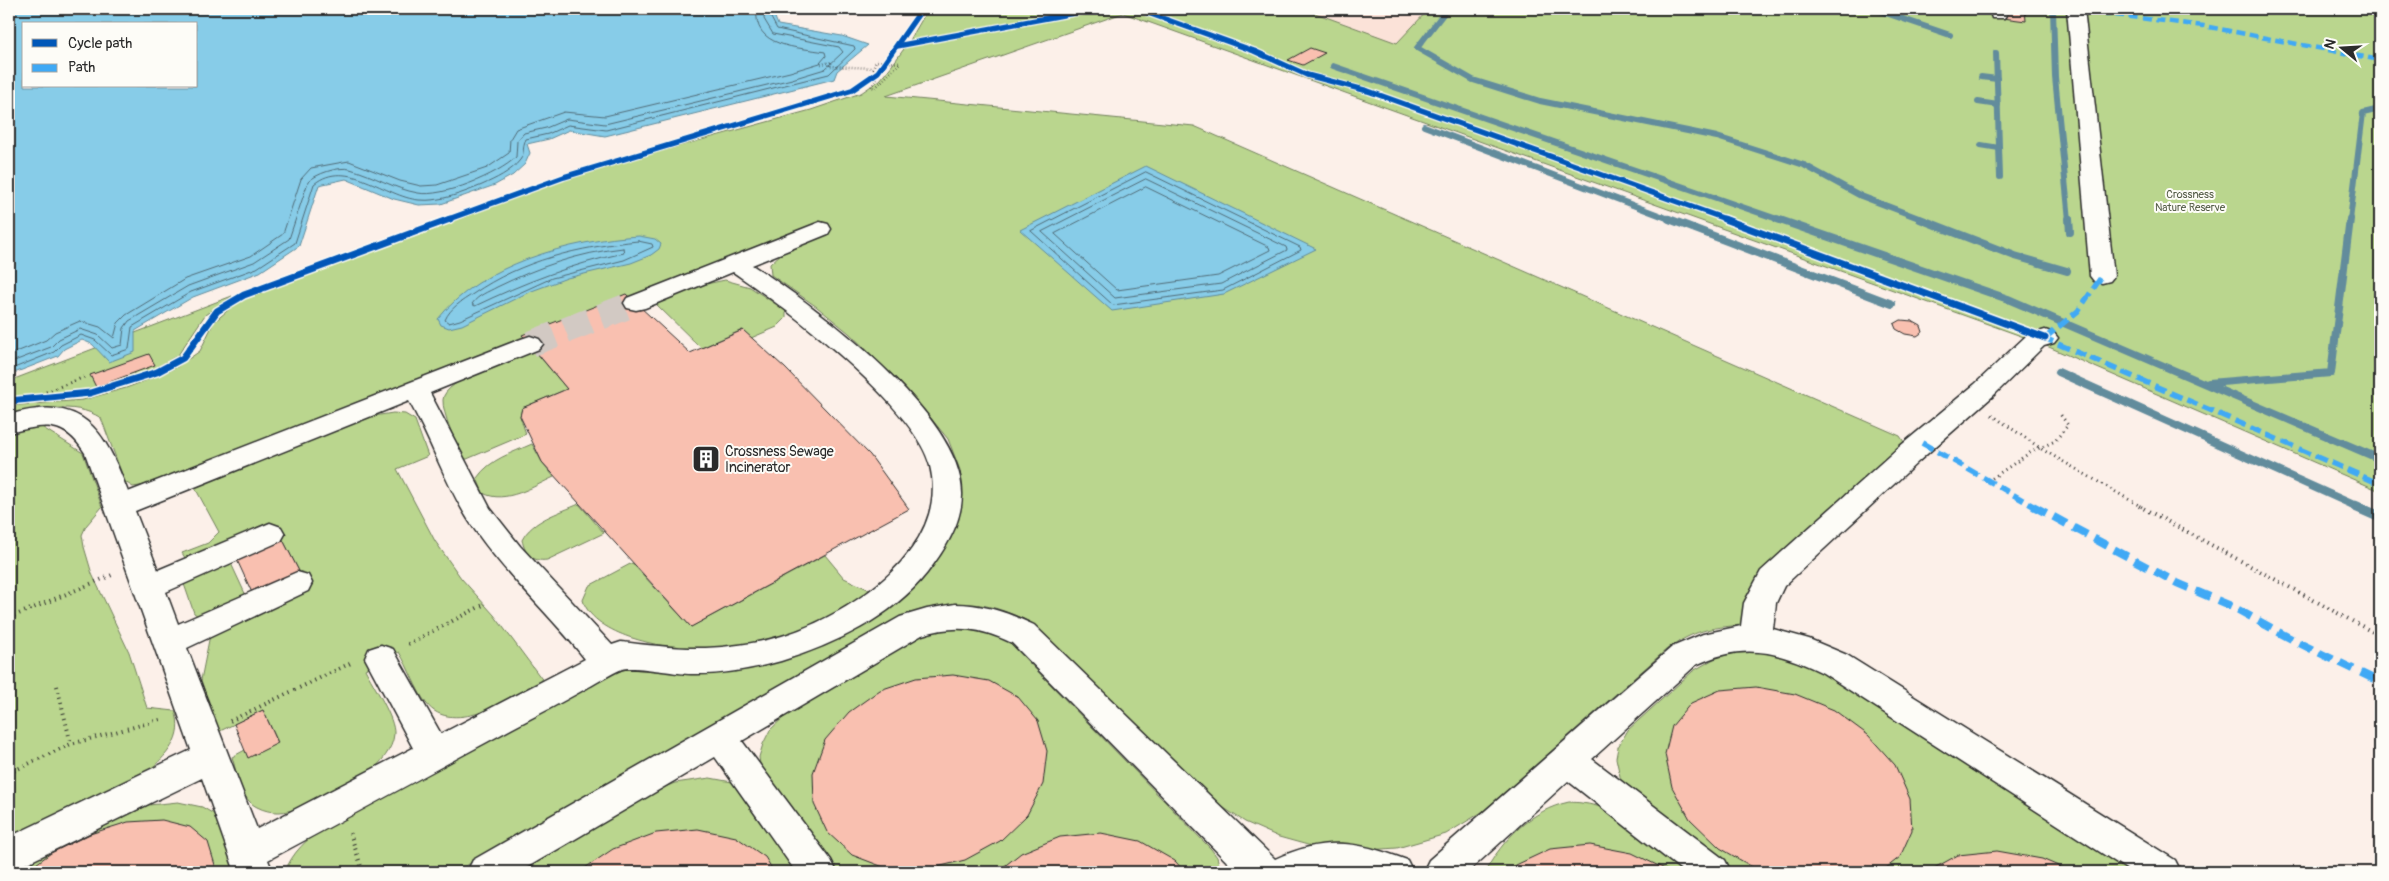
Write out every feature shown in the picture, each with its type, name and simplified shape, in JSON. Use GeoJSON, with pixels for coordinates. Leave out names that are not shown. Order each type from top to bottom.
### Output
{"type":"FeatureCollection","features":[{"type":"Feature","properties":{"kind":"lane"},"geometry":{"type":"LineString","coordinates":[[2075,9],[2102,276]]}},
{"type":"Feature","properties":{"kind":"lane"},"geometry":{"type":"LineString","coordinates":[[636,303],[820,229]]}},
{"type":"Feature","properties":{"kind":"lane"},"geometry":{"type":"LineString","coordinates":[[9,424],[50,416],[76,423],[91,438],[99,453],[250,863],[434,754],[621,655],[688,661],[728,660],[768,652],[809,639],[845,622],[876,602],[902,581],[922,559],[936,537],[946,512],[948,489],[943,465],[932,443],[918,421],[884,383],[798,307],[734,263]]}},
{"type":"Feature","properties":{"kind":"lane"},"geometry":{"type":"LineString","coordinates":[[1756,638],[1760,603],[1772,579],[2036,341],[2045,338]]}},
{"type":"Feature","properties":{"kind":"lane"},"geometry":{"type":"LineString","coordinates":[[118,506],[530,344]]}},
{"type":"Feature","properties":{"kind":"lane"},"geometry":{"type":"LineString","coordinates":[[415,390],[428,411],[462,486],[484,520],[524,571],[589,638],[607,662]]}},
{"type":"Feature","properties":{"kind":"lane"},"geometry":{"type":"LineString","coordinates":[[144,575],[270,534]]}},
{"type":"Feature","properties":{"kind":"lane"},"geometry":{"type":"LineString","coordinates":[[169,642],[298,584]]}},
{"type":"Feature","properties":{"kind":"lane"},"geometry":{"type":"LineString","coordinates":[[486,872],[912,626],[932,618],[957,614],[982,616],[1005,624],[1023,634],[1262,872]]}},
{"type":"Feature","properties":{"kind":"lane"},"geometry":{"type":"LineString","coordinates":[[1442,872],[1569,761],[1684,656],[1701,646],[1719,640],[1738,637],[1756,638],[1798,647],[1835,664],[2162,872]]}},
{"type":"Feature","properties":{"kind":"lane"},"geometry":{"type":"LineString","coordinates":[[381,658],[434,754]]}},
{"type":"Feature","properties":{"kind":"lane"},"geometry":{"type":"LineString","coordinates":[[9,855],[203,734]]}},
{"type":"Feature","properties":{"kind":"lane"},"geometry":{"type":"LineString","coordinates":[[720,737],[818,872]]}},
{"type":"Feature","properties":{"kind":"lane"},"geometry":{"type":"LineString","coordinates":[[1569,761],[1712,872]]}},
{"type":"Feature","properties":{"kind":"lane"},"geometry":{"type":"LineString","coordinates":[[1287,872],[1298,866],[1329,858],[1362,860],[1394,872]]}},
{"type":"Feature","properties":{"kind":"path"},"geometry":{"type":"LineString","coordinates":[[868,79],[886,62],[893,51]]}},
{"type":"Feature","properties":{"kind":"path"},"geometry":{"type":"LineString","coordinates":[[821,64],[823,62],[832,62],[829,66],[873,68],[876,61],[900,63],[875,88],[871,86],[877,78],[868,79]]}},
{"type":"Feature","properties":{"kind":"path"},"geometry":{"type":"LineString","coordinates":[[41,399],[58,397]]}},
{"type":"Feature","properties":{"kind":"path"},"geometry":{"type":"LineString","coordinates":[[1970,402],[2097,483],[2380,636]]}},
{"type":"Feature","properties":{"kind":"path"},"geometry":{"type":"LineString","coordinates":[[1988,481],[2040,448],[2055,441],[2068,425],[2060,414]]}},
{"type":"Feature","properties":{"kind":"path"},"geometry":{"type":"LineString","coordinates":[[9,618],[144,575]]}},
{"type":"Feature","properties":{"kind":"path"},"geometry":{"type":"LineString","coordinates":[[9,773],[71,744],[203,734],[351,663],[356,671],[482,605]]}},
{"type":"Feature","properties":{"kind":"path"},"geometry":{"type":"LineString","coordinates":[[57,686],[71,744]]}},
{"type":"Feature","properties":{"kind":"shaded area"},"geometry":{"type":"Polygon","coordinates":[[[1304,9],[1430,9],[1398,44],[1304,9]]]}},
{"type":"Feature","properties":{"kind":"green space","name":"Crossness Nature Reserve"},"geometry":{"type":"Polygon","coordinates":[[[928,9],[1304,9],[1397,43],[1429,9],[2380,9],[2380,491],[2035,341],[1123,13],[886,96],[1194,126],[1900,436],[1906,445],[1742,625],[1703,631],[1667,649],[1482,812],[1446,834],[1397,848],[1353,851],[1315,847],[1279,837],[1245,822],[1218,804],[1193,781],[1033,624],[995,608],[960,604],[943,605],[925,610],[888,626],[455,872],[285,872],[296,852],[324,826],[605,676],[626,669],[689,673],[793,656],[816,649],[839,638],[927,572],[952,534],[959,518],[962,485],[960,470],[948,439],[905,387],[849,333],[817,307],[771,275],[770,264],[784,251],[525,338],[152,484],[133,487],[125,482],[101,418],[79,409],[55,408],[9,419],[9,406],[83,400],[126,388],[177,367],[200,351],[214,322],[239,301],[557,182],[617,163],[811,110],[861,93],[880,80],[893,64],[909,42],[928,9]]]}},
{"type":"Feature","properties":{"kind":"green space"},"geometry":{"type":"Polygon","coordinates":[[[725,280],[750,287],[786,311],[786,318],[777,327],[751,338],[742,330],[701,348],[655,303],[697,286],[725,280]]]}},
{"type":"Feature","properties":{"kind":"green space"},"geometry":{"type":"Polygon","coordinates":[[[232,296],[205,315],[178,355],[150,371],[107,386],[84,391],[9,397],[9,381],[232,296]]]}},
{"type":"Feature","properties":{"kind":"green space"},"geometry":{"type":"Polygon","coordinates":[[[534,350],[567,389],[522,408],[520,416],[526,434],[467,459],[462,459],[443,406],[446,392],[467,377],[497,363],[534,350]]]}},
{"type":"Feature","properties":{"kind":"green space"},"geometry":{"type":"Polygon","coordinates":[[[393,413],[405,414],[415,420],[428,456],[397,469],[435,541],[461,578],[494,615],[544,682],[517,697],[484,711],[467,716],[451,717],[437,713],[426,703],[399,652],[365,669],[391,719],[393,727],[393,740],[389,751],[382,760],[364,777],[302,808],[279,812],[268,811],[251,803],[243,792],[232,757],[245,750],[278,742],[263,710],[218,732],[201,680],[210,635],[301,575],[276,526],[189,564],[182,553],[208,543],[219,532],[193,484],[361,418],[393,413]]]}},
{"type":"Feature","properties":{"kind":"green space"},"geometry":{"type":"Polygon","coordinates":[[[40,426],[83,453],[102,507],[86,526],[82,535],[92,574],[129,652],[147,708],[175,711],[177,729],[172,745],[160,760],[144,774],[107,796],[9,843],[9,431],[40,426]]]}},
{"type":"Feature","properties":{"kind":"green space"},"geometry":{"type":"Polygon","coordinates":[[[532,444],[542,462],[554,477],[510,496],[492,496],[483,493],[477,478],[482,471],[502,457],[532,444]]]}},
{"type":"Feature","properties":{"kind":"green space"},"geometry":{"type":"Polygon","coordinates":[[[579,504],[604,533],[547,560],[537,560],[527,553],[522,540],[532,527],[579,504]]]}},
{"type":"Feature","properties":{"kind":"green space"},"geometry":{"type":"Polygon","coordinates":[[[825,555],[844,578],[872,591],[816,625],[744,645],[706,649],[668,647],[649,643],[608,628],[590,613],[583,600],[589,586],[632,563],[691,627],[825,555]]]}},
{"type":"Feature","properties":{"kind":"green space"},"geometry":{"type":"Polygon","coordinates":[[[228,557],[248,600],[198,616],[194,613],[184,584],[187,579],[228,557]]]}},
{"type":"Feature","properties":{"kind":"green space"},"geometry":{"type":"Polygon","coordinates":[[[962,626],[998,635],[1010,643],[1211,849],[1217,857],[1221,872],[830,872],[762,779],[759,757],[770,730],[790,711],[917,637],[933,630],[962,626]]]}},
{"type":"Feature","properties":{"kind":"green space"},"geometry":{"type":"Polygon","coordinates":[[[1743,651],[1771,654],[1817,668],[2135,872],[1723,872],[1647,813],[1621,781],[1616,758],[1618,747],[1628,730],[1693,671],[1719,656],[1743,651]]]}},
{"type":"Feature","properties":{"kind":"green space"},"geometry":{"type":"Polygon","coordinates":[[[710,778],[732,782],[745,788],[804,872],[515,872],[657,790],[675,783],[710,778]]]}},
{"type":"Feature","properties":{"kind":"green space"},"geometry":{"type":"Polygon","coordinates":[[[178,802],[202,807],[219,817],[238,872],[9,872],[149,805],[178,802]]]}},
{"type":"Feature","properties":{"kind":"green space"},"geometry":{"type":"Polygon","coordinates":[[[1569,802],[1588,804],[1623,816],[1655,836],[1699,872],[1485,872],[1509,837],[1530,819],[1555,806],[1569,802]]]}},
{"type":"Feature","properties":{"kind":"water"},"geometry":{"type":"Polygon","coordinates":[[[9,9],[782,9],[774,15],[778,25],[842,36],[868,45],[837,71],[834,79],[605,136],[569,130],[549,139],[527,144],[530,153],[525,164],[513,175],[495,185],[441,204],[419,205],[394,199],[346,179],[319,185],[299,246],[260,272],[193,297],[135,331],[135,352],[109,362],[92,344],[82,340],[64,349],[58,356],[9,375],[9,9]]]}},
{"type":"Feature","properties":{"kind":"water"},"geometry":{"type":"Polygon","coordinates":[[[1146,166],[1316,249],[1224,294],[1112,311],[1020,230],[1146,166]]]}},
{"type":"Feature","properties":{"kind":"water"},"geometry":{"type":"Polygon","coordinates":[[[639,236],[655,239],[661,244],[659,249],[651,255],[631,263],[567,278],[529,292],[462,325],[449,328],[441,325],[438,319],[456,300],[478,283],[529,258],[585,243],[639,236]]]}},
{"type":"Feature","properties":{"kind":"building"},"geometry":{"type":"Polygon","coordinates":[[[2003,9],[2025,9],[2026,21],[2003,18],[2003,9]]]}},
{"type":"Feature","properties":{"kind":"building"},"geometry":{"type":"Polygon","coordinates":[[[1310,48],[1325,53],[1303,65],[1288,60],[1310,48]]]}},
{"type":"Feature","properties":{"kind":"building","name":"Crossness Sewage Incinerator"},"geometry":{"type":"Polygon","coordinates":[[[626,294],[690,353],[743,330],[785,368],[870,455],[909,509],[691,627],[542,462],[520,416],[522,408],[567,389],[522,335],[626,294]]]}},
{"type":"Feature","properties":{"kind":"building"},"geometry":{"type":"Polygon","coordinates":[[[1901,320],[1912,321],[1921,326],[1923,332],[1917,336],[1905,334],[1896,329],[1894,324],[1901,320]]]}},
{"type":"Feature","properties":{"kind":"building"},"geometry":{"type":"Polygon","coordinates":[[[149,354],[155,365],[96,387],[90,375],[149,354]]]}},
{"type":"Feature","properties":{"kind":"building"},"geometry":{"type":"Polygon","coordinates":[[[283,540],[301,575],[254,597],[237,560],[283,540]]]}},
{"type":"Feature","properties":{"kind":"building"},"geometry":{"type":"Polygon","coordinates":[[[9,669],[13,687],[9,703],[9,669]]]}},
{"type":"Feature","properties":{"kind":"building"},"geometry":{"type":"Polygon","coordinates":[[[953,675],[989,681],[1018,697],[1038,721],[1047,751],[1043,784],[1027,815],[1000,841],[965,860],[925,870],[886,868],[852,855],[827,832],[814,804],[813,773],[825,740],[849,712],[880,690],[916,678],[953,675]]]}},
{"type":"Feature","properties":{"kind":"building"},"geometry":{"type":"Polygon","coordinates":[[[1756,687],[1795,694],[1834,710],[1868,735],[1895,765],[1910,799],[1912,830],[1900,857],[1881,872],[1761,872],[1720,848],[1690,819],[1672,787],[1665,754],[1672,726],[1691,703],[1720,690],[1756,687]]]}},
{"type":"Feature","properties":{"kind":"building"},"geometry":{"type":"Polygon","coordinates":[[[263,710],[278,743],[248,758],[234,724],[263,710]]]}},
{"type":"Feature","properties":{"kind":"building"},"geometry":{"type":"Polygon","coordinates":[[[162,820],[190,827],[208,842],[215,865],[214,872],[25,872],[51,853],[90,834],[128,822],[162,820]]]}},
{"type":"Feature","properties":{"kind":"building"},"geometry":{"type":"Polygon","coordinates":[[[698,829],[736,837],[765,857],[774,872],[579,872],[613,849],[656,833],[698,829]]]}},
{"type":"Feature","properties":{"kind":"building"},"geometry":{"type":"Polygon","coordinates":[[[1101,833],[1140,841],[1175,861],[1185,872],[997,872],[1021,853],[1060,837],[1101,833]]]}},
{"type":"Feature","properties":{"kind":"building"},"geometry":{"type":"Polygon","coordinates":[[[1590,845],[1632,853],[1671,872],[1510,872],[1516,865],[1550,849],[1590,845]]]}},
{"type":"Feature","properties":{"kind":"building"},"geometry":{"type":"Polygon","coordinates":[[[1997,851],[2042,859],[2072,872],[1927,872],[1958,855],[1997,851]]]}},
{"type":"Feature","properties":{"kind":"waterway"},"geometry":{"type":"LineString","coordinates":[[1447,9],[1417,48],[1473,80],[1540,101],[1717,137],[1804,165],[1861,196],[1924,220]]}},
{"type":"Feature","properties":{"kind":"waterway"},"geometry":{"type":"LineString","coordinates":[[1874,9],[1950,35]]}},
{"type":"Feature","properties":{"kind":"waterway"},"geometry":{"type":"LineString","coordinates":[[2053,9],[2055,77],[2069,220]]}},
{"type":"Feature","properties":{"kind":"waterway"},"geometry":{"type":"LineString","coordinates":[[1996,53],[1997,79]]}},
{"type":"Feature","properties":{"kind":"waterway"},"geometry":{"type":"LineString","coordinates":[[1333,66],[1780,220]]}},
{"type":"Feature","properties":{"kind":"waterway"},"geometry":{"type":"LineString","coordinates":[[1981,77],[1997,79]]}},
{"type":"Feature","properties":{"kind":"waterway"},"geometry":{"type":"LineString","coordinates":[[1997,79],[1998,105]]}},
{"type":"Feature","properties":{"kind":"waterway"},"geometry":{"type":"LineString","coordinates":[[1978,102],[1998,105]]}},
{"type":"Feature","properties":{"kind":"waterway"},"geometry":{"type":"LineString","coordinates":[[1998,105],[2000,177]]}},
{"type":"Feature","properties":{"kind":"waterway"},"geometry":{"type":"LineString","coordinates":[[2350,220],[2363,113],[2380,109]]}},
{"type":"Feature","properties":{"kind":"waterway"},"geometry":{"type":"LineString","coordinates":[[1424,126],[1672,220]]}},
{"type":"Feature","properties":{"kind":"waterway"},"geometry":{"type":"LineString","coordinates":[[1981,145],[1999,148]]}},
{"type":"Feature","properties":{"kind":"waterway"},"geometry":{"type":"LineString","coordinates":[[1669,219],[1892,304]]}},
{"type":"Feature","properties":{"kind":"waterway"},"geometry":{"type":"LineString","coordinates":[[1777,219],[2008,299],[2380,459]]}},
{"type":"Feature","properties":{"kind":"waterway"},"geometry":{"type":"LineString","coordinates":[[1920,219],[2015,256],[2067,271]]}},
{"type":"Feature","properties":{"kind":"waterway"},"geometry":{"type":"LineString","coordinates":[[2069,219],[2070,232]]}},
{"type":"Feature","properties":{"kind":"waterway"},"geometry":{"type":"LineString","coordinates":[[2209,383],[2331,373],[2350,219]]}},
{"type":"Feature","properties":{"kind":"waterway"},"geometry":{"type":"LineString","coordinates":[[2058,372],[2358,507]]}},
{"type":"Feature","properties":{"kind":"waterway"},"geometry":{"type":"LineString","coordinates":[[2355,506],[2380,517]]}},
{"type":"Feature","properties":{"kind":"tunnel"},"geometry":{"type":"LineString","coordinates":[[530,344],[636,303]]}},
{"type":"Feature","properties":{"kind":"marked path"},"geometry":{"type":"LineString","coordinates":[[2075,10],[2204,26],[2380,60]]}},
{"type":"Feature","properties":{"kind":"marked path"},"geometry":{"type":"LineString","coordinates":[[2045,338],[2078,311],[2102,276]]}},
{"type":"Feature","properties":{"kind":"marked path"},"geometry":{"type":"LineString","coordinates":[[2042,337],[2380,484]]}},
{"type":"Feature","properties":{"kind":"marked path"},"geometry":{"type":"LineString","coordinates":[[1922,443],[2086,536],[2177,583],[2231,606],[2295,641],[2380,682]]}},
{"type":"Feature","properties":{"kind":"cycle path"},"geometry":{"type":"LineString","coordinates":[[9,401],[90,393],[157,372],[183,358],[217,311],[244,295],[564,177],[852,90],[878,72],[922,9]]}},
{"type":"Feature","properties":{"kind":"cycle path"},"geometry":{"type":"LineString","coordinates":[[897,46],[1095,9]]}},
{"type":"Feature","properties":{"kind":"cycle path"},"geometry":{"type":"LineString","coordinates":[[1137,9],[1254,51],[1307,75],[1368,91],[1852,265],[2045,338]]}},
{"type":"Feature","properties":{"kind":"place","name":"Crossness Sewage Incinerator"},"geometry":{"type":"Point","coordinates":[706,459]}}]}
